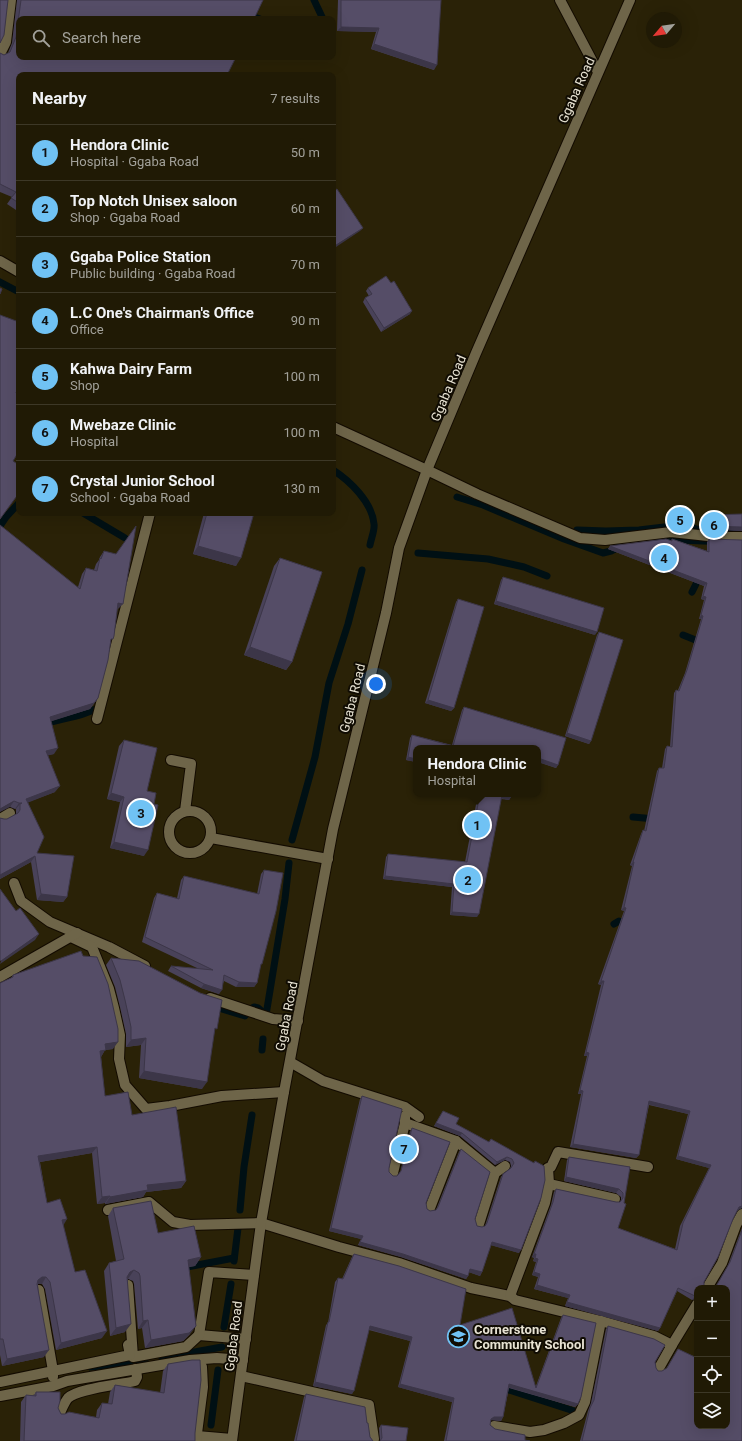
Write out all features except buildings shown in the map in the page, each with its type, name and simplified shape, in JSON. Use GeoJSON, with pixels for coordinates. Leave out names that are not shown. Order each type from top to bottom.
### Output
{"type":"FeatureCollection","features":[{"type":"Feature","properties":{"kind":"street"},"geometry":{"type":"LineString","coordinates":[[0,54],[6,42],[11,0]]}},
{"type":"Feature","properties":{"kind":"street"},"geometry":{"type":"LineString","coordinates":[[560,0],[598,72]]}},
{"type":"Feature","properties":{"kind":"street","name":"Ggaba Road"},"geometry":{"type":"LineString","coordinates":[[232,1440],[261,1223],[284,1092],[335,822],[386,613],[399,548],[427,470],[630,0]]}},
{"type":"Feature","properties":{"kind":"street"},"geometry":{"type":"LineString","coordinates":[[0,261],[16,270]]}},
{"type":"Feature","properties":{"kind":"street"},"geometry":{"type":"LineString","coordinates":[[336,429],[477,494],[580,538],[605,540],[670,532],[717,537],[742,537]]}},
{"type":"Feature","properties":{"kind":"street"},"geometry":{"type":"LineString","coordinates":[[97,719],[149,516]]}},
{"type":"Feature","properties":{"kind":"street"},"geometry":{"type":"LineString","coordinates":[[171,760],[191,764],[184,811]]}},
{"type":"Feature","properties":{"kind":"street"},"geometry":{"type":"LineString","coordinates":[[196,810],[206,816],[212,826],[212,838],[206,848],[196,853],[185,853],[174,847],[169,837],[169,826],[175,816],[184,811],[196,810]]}},
{"type":"Feature","properties":{"kind":"street"},"geometry":{"type":"LineString","coordinates":[[0,819],[10,813]]}},
{"type":"Feature","properties":{"kind":"street"},"geometry":{"type":"LineString","coordinates":[[212,838],[328,859]]}},
{"type":"Feature","properties":{"kind":"street"},"geometry":{"type":"LineString","coordinates":[[14,883],[21,901],[50,922],[92,947],[109,989],[120,1035],[119,1059],[126,1085],[146,1109],[222,1096],[284,1092]]}},
{"type":"Feature","properties":{"kind":"street"},"geometry":{"type":"LineString","coordinates":[[0,977],[74,935],[109,947],[157,972]]}},
{"type":"Feature","properties":{"kind":"street"},"geometry":{"type":"LineString","coordinates":[[198,994],[273,1019],[298,1021]]}},
{"type":"Feature","properties":{"kind":"street"},"geometry":{"type":"LineString","coordinates":[[290,1062],[323,1081],[405,1107],[419,1117]]}},
{"type":"Feature","properties":{"kind":"street"},"geometry":{"type":"LineString","coordinates":[[392,1173],[405,1123],[405,1107]]}},
{"type":"Feature","properties":{"kind":"street"},"geometry":{"type":"LineString","coordinates":[[405,1123],[456,1141],[495,1173]]}},
{"type":"Feature","properties":{"kind":"street"},"geometry":{"type":"LineString","coordinates":[[430,1208],[456,1141]]}},
{"type":"Feature","properties":{"kind":"street"},"geometry":{"type":"LineString","coordinates":[[510,1296],[545,1203],[549,1184],[548,1168],[551,1167],[558,1152],[648,1168]]}},
{"type":"Feature","properties":{"kind":"street"},"geometry":{"type":"LineString","coordinates":[[478,1224],[495,1173],[505,1166]]}},
{"type":"Feature","properties":{"kind":"street"},"geometry":{"type":"LineString","coordinates":[[549,1184],[615,1199]]}},
{"type":"Feature","properties":{"kind":"street"},"geometry":{"type":"LineString","coordinates":[[108,1210],[149,1202],[173,1222],[190,1225],[261,1223],[339,1247],[399,1263],[471,1288],[510,1296],[515,1300],[601,1320],[654,1336],[672,1345]]}},
{"type":"Feature","properties":{"kind":"street"},"geometry":{"type":"LineString","coordinates":[[709,1285],[722,1263],[736,1225],[742,1214]]}},
{"type":"Feature","properties":{"kind":"street"},"geometry":{"type":"LineString","coordinates":[[128,1285],[133,1357],[186,1347],[199,1335],[209,1272],[254,1275]]}},
{"type":"Feature","properties":{"kind":"street"},"geometry":{"type":"LineString","coordinates":[[39,1290],[53,1370],[52,1386]]}},
{"type":"Feature","properties":{"kind":"street"},"geometry":{"type":"LineString","coordinates":[[659,1368],[694,1309]]}},
{"type":"Feature","properties":{"kind":"street"},"geometry":{"type":"LineString","coordinates":[[494,1426],[530,1432],[544,1430],[579,1415],[585,1402],[601,1320]]}},
{"type":"Feature","properties":{"kind":"street"},"geometry":{"type":"LineString","coordinates":[[0,1382],[130,1355],[127,1334]]}},
{"type":"Feature","properties":{"kind":"street"},"geometry":{"type":"LineString","coordinates":[[199,1335],[246,1339]]}},
{"type":"Feature","properties":{"kind":"street"},"geometry":{"type":"LineString","coordinates":[[152,1353],[155,1366]]}},
{"type":"Feature","properties":{"kind":"street"},"geometry":{"type":"LineString","coordinates":[[0,1396],[52,1386],[66,1381],[155,1366],[217,1358],[243,1360]]}},
{"type":"Feature","properties":{"kind":"street"},"geometry":{"type":"LineString","coordinates":[[198,1360],[202,1367],[203,1387],[196,1438],[232,1440]]}},
{"type":"Feature","properties":{"kind":"street"},"geometry":{"type":"LineString","coordinates":[[59,1415],[64,1404],[69,1398],[78,1393],[135,1381],[138,1376],[136,1369]]}},
{"type":"Feature","properties":{"kind":"street"},"geometry":{"type":"LineString","coordinates":[[241,1376],[369,1405],[374,1439]]}},
{"type":"Feature","properties":{"kind":"waterway"},"geometry":{"type":"LineString","coordinates":[[314,0],[322,16]]}},
{"type":"Feature","properties":{"kind":"waterway"},"geometry":{"type":"LineString","coordinates":[[248,16],[251,16]]}},
{"type":"Feature","properties":{"kind":"waterway"},"geometry":{"type":"LineString","coordinates":[[0,282],[16,290]]}},
{"type":"Feature","properties":{"kind":"waterway"},"geometry":{"type":"LineString","coordinates":[[336,472],[353,486],[365,500],[369,508],[374,526],[370,545]]}},
{"type":"Feature","properties":{"kind":"waterway"},"geometry":{"type":"LineString","coordinates":[[457,497],[483,505],[564,539],[603,553],[619,547]]}},
{"type":"Feature","properties":{"kind":"waterway"},"geometry":{"type":"LineString","coordinates":[[0,526],[16,506]]}},
{"type":"Feature","properties":{"kind":"waterway"},"geometry":{"type":"LineString","coordinates":[[88,516],[125,538]]}},
{"type":"Feature","properties":{"kind":"waterway"},"geometry":{"type":"LineString","coordinates":[[577,530],[639,530],[681,525],[696,529],[742,530]]}},
{"type":"Feature","properties":{"kind":"waterway"},"geometry":{"type":"LineString","coordinates":[[657,541],[717,541]]}},
{"type":"Feature","properties":{"kind":"waterway"},"geometry":{"type":"LineString","coordinates":[[418,553],[488,559],[524,567],[547,576]]}},
{"type":"Feature","properties":{"kind":"waterway"},"geometry":{"type":"LineString","coordinates":[[292,840],[315,757],[329,683],[348,624],[362,570]]}},
{"type":"Feature","properties":{"kind":"waterway"},"geometry":{"type":"LineString","coordinates":[[692,592],[700,576]]}},
{"type":"Feature","properties":{"kind":"waterway"},"geometry":{"type":"LineString","coordinates":[[683,635],[703,643]]}},
{"type":"Feature","properties":{"kind":"waterway"},"geometry":{"type":"LineString","coordinates":[[44,724],[81,715],[102,705]]}},
{"type":"Feature","properties":{"kind":"waterway"},"geometry":{"type":"LineString","coordinates":[[633,817],[655,819]]}},
{"type":"Feature","properties":{"kind":"waterway"},"geometry":{"type":"LineString","coordinates":[[266,1015],[285,899],[289,863]]}},
{"type":"Feature","properties":{"kind":"waterway"},"geometry":{"type":"LineString","coordinates":[[614,924],[619,921],[629,924]]}},
{"type":"Feature","properties":{"kind":"waterway"},"geometry":{"type":"LineString","coordinates":[[212,1006],[245,1016],[248,1011],[254,1007],[258,1008],[266,1015]]}},
{"type":"Feature","properties":{"kind":"waterway"},"geometry":{"type":"LineString","coordinates":[[262,1050],[263,1039]]}},
{"type":"Feature","properties":{"kind":"waterway"},"geometry":{"type":"LineString","coordinates":[[240,1210],[244,1167],[252,1115]]}},
{"type":"Feature","properties":{"kind":"waterway"},"geometry":{"type":"LineString","coordinates":[[234,1261],[238,1228]]}},
{"type":"Feature","properties":{"kind":"waterway"},"geometry":{"type":"LineString","coordinates":[[187,1267],[234,1258]]}},
{"type":"Feature","properties":{"kind":"waterway"},"geometry":{"type":"LineString","coordinates":[[224,1327],[231,1284]]}},
{"type":"Feature","properties":{"kind":"waterway"},"geometry":{"type":"LineString","coordinates":[[162,1358],[222,1347]]}},
{"type":"Feature","properties":{"kind":"waterway"},"geometry":{"type":"LineString","coordinates":[[91,1367],[145,1361]]}},
{"type":"Feature","properties":{"kind":"waterway"},"geometry":{"type":"LineString","coordinates":[[211,1425],[218,1370]]}},
{"type":"Feature","properties":{"kind":"waterway"},"geometry":{"type":"LineString","coordinates":[[500,1387],[574,1411]]}},
{"type":"Feature","properties":{"kind":"place","name":"Kahwa Dairy Farm"},"geometry":{"type":"Point","coordinates":[680,520]}},
{"type":"Feature","properties":{"kind":"place","name":"Mwebaze Clinic"},"geometry":{"type":"Point","coordinates":[714,525]}},
{"type":"Feature","properties":{"kind":"place","name":"L.C One's Chairman's Office"},"geometry":{"type":"Point","coordinates":[664,558]}},
{"type":"Feature","properties":{"kind":"place","name":"Ggaba Police Station"},"geometry":{"type":"Point","coordinates":[141,813]}},
{"type":"Feature","properties":{"kind":"place","name":"Hendora Clinic"},"geometry":{"type":"Point","coordinates":[477,825]}},
{"type":"Feature","properties":{"kind":"place","name":"Top Notch Unisex saloon"},"geometry":{"type":"Point","coordinates":[468,880]}},
{"type":"Feature","properties":{"kind":"place","name":"Crystal Junior School"},"geometry":{"type":"Point","coordinates":[404,1149]}},
{"type":"Feature","properties":{"kind":"place","name":"Cornerstone Community School"},"geometry":{"type":"Point","coordinates":[459,1336]}}]}
